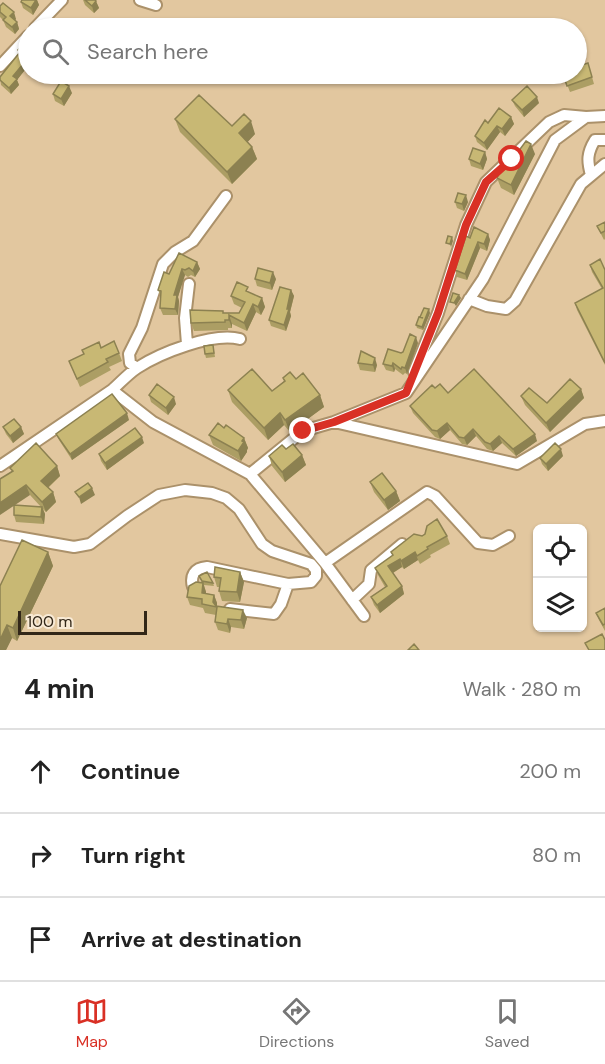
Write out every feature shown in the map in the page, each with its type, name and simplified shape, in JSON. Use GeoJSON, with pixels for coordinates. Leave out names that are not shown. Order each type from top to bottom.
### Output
{"type":"FeatureCollection","features":[{"type":"Feature","properties":{"kind":"street"},"geometry":{"type":"LineString","coordinates":[[45,18],[63,0]]}},
{"type":"Feature","properties":{"kind":"street"},"geometry":{"type":"LineString","coordinates":[[140,0],[156,5]]}},
{"type":"Feature","properties":{"kind":"street"},"geometry":{"type":"LineString","coordinates":[[0,66],[18,47]]}},
{"type":"Feature","properties":{"kind":"street"},"geometry":{"type":"LineString","coordinates":[[406,393],[438,313],[466,225],[486,182],[549,122],[564,115],[605,116]]}},
{"type":"Feature","properties":{"kind":"street"},"geometry":{"type":"LineString","coordinates":[[250,474],[303,431],[334,422],[406,393],[483,279],[555,140],[586,117]]}},
{"type":"Feature","properties":{"kind":"street"},"geometry":{"type":"LineString","coordinates":[[591,175],[588,165],[589,151],[596,140],[605,140]]}},
{"type":"Feature","properties":{"kind":"street"},"geometry":{"type":"LineString","coordinates":[[469,299],[487,306],[506,309],[515,301],[581,184],[605,164]]}},
{"type":"Feature","properties":{"kind":"street"},"geometry":{"type":"LineString","coordinates":[[137,368],[130,363],[129,354],[142,328],[163,264],[175,252],[193,241],[226,196]]}},
{"type":"Feature","properties":{"kind":"street"},"geometry":{"type":"LineString","coordinates":[[187,344],[185,318],[189,284]]}},
{"type":"Feature","properties":{"kind":"street"},"geometry":{"type":"LineString","coordinates":[[0,466],[112,390],[137,368],[187,344],[228,336],[240,339]]}},
{"type":"Feature","properties":{"kind":"street"},"geometry":{"type":"LineString","coordinates":[[112,390],[153,422],[250,474],[325,563],[364,616]]}},
{"type":"Feature","properties":{"kind":"street"},"geometry":{"type":"LineString","coordinates":[[334,422],[517,464],[585,424],[605,421]]}},
{"type":"Feature","properties":{"kind":"street"},"geometry":{"type":"LineString","coordinates":[[0,534],[74,547],[90,544],[159,495],[185,490],[212,493],[226,498],[239,509],[262,544],[272,551],[311,564],[316,570],[316,576],[311,582],[288,584],[207,567],[194,572],[191,580],[193,587]]}},
{"type":"Feature","properties":{"kind":"street"},"geometry":{"type":"LineString","coordinates":[[325,563],[427,492],[435,496],[478,543],[493,546],[509,536]]}},
{"type":"Feature","properties":{"kind":"street"},"geometry":{"type":"LineString","coordinates":[[352,600],[369,584],[371,570],[408,540]]}},
{"type":"Feature","properties":{"kind":"street"},"geometry":{"type":"LineString","coordinates":[[223,608],[274,614],[281,604],[288,584]]}},
{"type":"Feature","properties":{"kind":"building"},"geometry":{"type":"Polygon","coordinates":[[[22,0],[36,0],[31,8],[21,2],[22,0]]]}},
{"type":"Feature","properties":{"kind":"building"},"geometry":{"type":"Polygon","coordinates":[[[85,0],[95,0],[96,1],[92,6],[85,0]]]}},
{"type":"Feature","properties":{"kind":"building"},"geometry":{"type":"Polygon","coordinates":[[[3,3],[14,12],[10,16],[17,22],[12,27],[3,20],[6,17],[0,12],[0,6],[3,3]]]}},
{"type":"Feature","properties":{"kind":"building"},"geometry":{"type":"Polygon","coordinates":[[[18,54],[18,70],[13,76],[17,79],[9,88],[0,80],[18,54]]]}},
{"type":"Feature","properties":{"kind":"building"},"geometry":{"type":"Polygon","coordinates":[[[587,63],[592,77],[587,79],[587,63]]]}},
{"type":"Feature","properties":{"kind":"building"},"geometry":{"type":"Polygon","coordinates":[[[59,84],[69,86],[61,99],[53,94],[59,84]]]}},
{"type":"Feature","properties":{"kind":"building"},"geometry":{"type":"Polygon","coordinates":[[[527,86],[537,97],[522,110],[512,100],[527,86]]]}},
{"type":"Feature","properties":{"kind":"building"},"geometry":{"type":"Polygon","coordinates":[[[199,95],[232,126],[244,114],[251,121],[239,133],[252,147],[227,172],[175,119],[199,95]]]}},
{"type":"Feature","properties":{"kind":"building"},"geometry":{"type":"Polygon","coordinates":[[[499,108],[511,117],[502,129],[497,126],[484,143],[475,136],[485,120],[488,123],[499,108]]]}},
{"type":"Feature","properties":{"kind":"building"},"geometry":{"type":"Polygon","coordinates":[[[526,141],[531,144],[511,185],[497,178],[506,161],[510,163],[515,152],[518,152],[526,141]]]}},
{"type":"Feature","properties":{"kind":"building"},"geometry":{"type":"Polygon","coordinates":[[[473,148],[485,152],[480,164],[469,159],[473,148]]]}},
{"type":"Feature","properties":{"kind":"building"},"geometry":{"type":"Polygon","coordinates":[[[458,193],[466,195],[462,204],[455,202],[458,193]]]}},
{"type":"Feature","properties":{"kind":"building"},"geometry":{"type":"Polygon","coordinates":[[[605,222],[605,231],[601,233],[597,226],[605,222]]]}},
{"type":"Feature","properties":{"kind":"building"},"geometry":{"type":"Polygon","coordinates":[[[474,227],[488,234],[484,244],[478,242],[465,274],[455,270],[466,236],[470,238],[474,227]]]}},
{"type":"Feature","properties":{"kind":"building"},"geometry":{"type":"Polygon","coordinates":[[[448,236],[452,237],[450,244],[446,243],[448,236]]]}},
{"type":"Feature","properties":{"kind":"building"},"geometry":{"type":"Polygon","coordinates":[[[179,253],[197,262],[193,271],[189,268],[182,269],[174,295],[177,295],[175,309],[160,308],[161,291],[158,290],[164,272],[169,274],[179,253]]]}},
{"type":"Feature","properties":{"kind":"building"},"geometry":{"type":"Polygon","coordinates":[[[600,259],[605,270],[605,363],[575,303],[603,288],[590,265],[600,259]]]}},
{"type":"Feature","properties":{"kind":"building"},"geometry":{"type":"Polygon","coordinates":[[[258,268],[273,272],[270,283],[255,279],[258,268]]]}},
{"type":"Feature","properties":{"kind":"building"},"geometry":{"type":"Polygon","coordinates":[[[237,282],[248,287],[246,291],[262,298],[258,307],[253,304],[244,323],[229,315],[229,320],[225,322],[191,323],[190,310],[239,313],[245,302],[231,296],[237,282]]]}},
{"type":"Feature","properties":{"kind":"building"},"geometry":{"type":"Polygon","coordinates":[[[280,287],[291,290],[284,325],[269,320],[280,287]]]}},
{"type":"Feature","properties":{"kind":"building"},"geometry":{"type":"Polygon","coordinates":[[[453,293],[459,295],[454,303],[450,302],[453,293]]]}},
{"type":"Feature","properties":{"kind":"building"},"geometry":{"type":"Polygon","coordinates":[[[424,308],[429,309],[422,327],[416,325],[419,317],[423,318],[420,317],[424,308]]]}},
{"type":"Feature","properties":{"kind":"building"},"geometry":{"type":"Polygon","coordinates":[[[410,334],[416,337],[405,368],[401,369],[393,363],[392,366],[383,364],[388,349],[403,352],[410,334]]]}},
{"type":"Feature","properties":{"kind":"building"},"geometry":{"type":"Polygon","coordinates":[[[114,341],[119,353],[106,359],[108,362],[77,379],[69,361],[84,354],[82,350],[99,342],[101,348],[114,341]]]}},
{"type":"Feature","properties":{"kind":"building"},"geometry":{"type":"Polygon","coordinates":[[[213,345],[214,353],[205,354],[204,346],[213,345]]]}},
{"type":"Feature","properties":{"kind":"building"},"geometry":{"type":"Polygon","coordinates":[[[361,351],[375,358],[373,365],[358,363],[361,351]]]}},
{"type":"Feature","properties":{"kind":"building"},"geometry":{"type":"Polygon","coordinates":[[[252,369],[272,391],[285,381],[283,378],[290,372],[296,379],[303,373],[320,395],[285,420],[280,413],[264,428],[228,390],[252,369]]]}},
{"type":"Feature","properties":{"kind":"building"},"geometry":{"type":"Polygon","coordinates":[[[474,369],[535,434],[513,449],[499,436],[490,444],[485,442],[473,429],[464,438],[459,437],[447,423],[437,431],[432,430],[410,406],[432,385],[435,388],[440,384],[448,393],[474,369]]]}},
{"type":"Feature","properties":{"kind":"building"},"geometry":{"type":"Polygon","coordinates":[[[570,379],[581,389],[546,423],[521,396],[529,388],[547,403],[570,379]]]}},
{"type":"Feature","properties":{"kind":"building"},"geometry":{"type":"Polygon","coordinates":[[[157,384],[174,397],[166,408],[149,395],[157,384]]]}},
{"type":"Feature","properties":{"kind":"building"},"geometry":{"type":"Polygon","coordinates":[[[112,394],[127,413],[70,454],[56,434],[112,394]]]}},
{"type":"Feature","properties":{"kind":"building"},"geometry":{"type":"Polygon","coordinates":[[[14,419],[21,427],[10,436],[3,427],[14,419]]]}},
{"type":"Feature","properties":{"kind":"building"},"geometry":{"type":"Polygon","coordinates":[[[218,423],[224,428],[226,425],[244,438],[238,451],[209,435],[218,423]]]}},
{"type":"Feature","properties":{"kind":"building"},"geometry":{"type":"Polygon","coordinates":[[[135,428],[142,437],[105,463],[99,454],[135,428]]]}},
{"type":"Feature","properties":{"kind":"building"},"geometry":{"type":"Polygon","coordinates":[[[36,443],[57,466],[41,481],[53,492],[42,502],[26,485],[0,503],[0,479],[13,471],[10,468],[36,443]]]}},
{"type":"Feature","properties":{"kind":"building"},"geometry":{"type":"Polygon","coordinates":[[[555,443],[561,449],[546,464],[540,458],[555,443]]]}},
{"type":"Feature","properties":{"kind":"building"},"geometry":{"type":"Polygon","coordinates":[[[293,444],[302,455],[282,472],[269,456],[282,445],[286,449],[293,444]]]}},
{"type":"Feature","properties":{"kind":"building"},"geometry":{"type":"Polygon","coordinates":[[[382,473],[396,491],[384,500],[370,482],[382,473]]]}},
{"type":"Feature","properties":{"kind":"building"},"geometry":{"type":"Polygon","coordinates":[[[88,483],[92,488],[79,497],[75,492],[88,483]]]}},
{"type":"Feature","properties":{"kind":"building"},"geometry":{"type":"Polygon","coordinates":[[[14,505],[42,507],[41,517],[14,515],[14,505]]]}},
{"type":"Feature","properties":{"kind":"building"},"geometry":{"type":"Polygon","coordinates":[[[437,519],[447,536],[427,547],[428,549],[417,556],[415,552],[388,566],[402,586],[377,605],[371,597],[387,586],[375,568],[393,555],[391,552],[414,534],[422,536],[425,534],[427,526],[437,519]]]}},
{"type":"Feature","properties":{"kind":"building"},"geometry":{"type":"Polygon","coordinates":[[[22,540],[48,552],[13,628],[7,625],[0,640],[0,586],[22,540]]]}},
{"type":"Feature","properties":{"kind":"building"},"geometry":{"type":"Polygon","coordinates":[[[215,567],[240,572],[237,592],[219,591],[221,578],[214,577],[215,567]]]}},
{"type":"Feature","properties":{"kind":"building"},"geometry":{"type":"Polygon","coordinates":[[[207,572],[213,583],[202,581],[199,576],[207,572]]]}},
{"type":"Feature","properties":{"kind":"building"},"geometry":{"type":"Polygon","coordinates":[[[196,582],[203,583],[202,593],[214,595],[213,602],[216,606],[243,610],[241,620],[228,619],[227,624],[215,622],[217,607],[202,604],[202,599],[187,597],[189,586],[196,582]]]}},
{"type":"Feature","properties":{"kind":"building"},"geometry":{"type":"Polygon","coordinates":[[[605,608],[605,624],[603,625],[596,613],[605,608]]]}},
{"type":"Feature","properties":{"kind":"building"},"geometry":{"type":"Polygon","coordinates":[[[602,634],[605,640],[605,650],[589,650],[585,643],[602,634]]]}},
{"type":"Feature","properties":{"kind":"building"},"geometry":{"type":"Polygon","coordinates":[[[414,644],[419,650],[408,650],[414,644]]]}},
{"type":"Feature","properties":{"kind":"route"},"geometry":{"type":"LineString","coordinates":[[303,431],[334,422],[406,393],[438,313],[466,225],[486,182],[512,159]]}}]}
